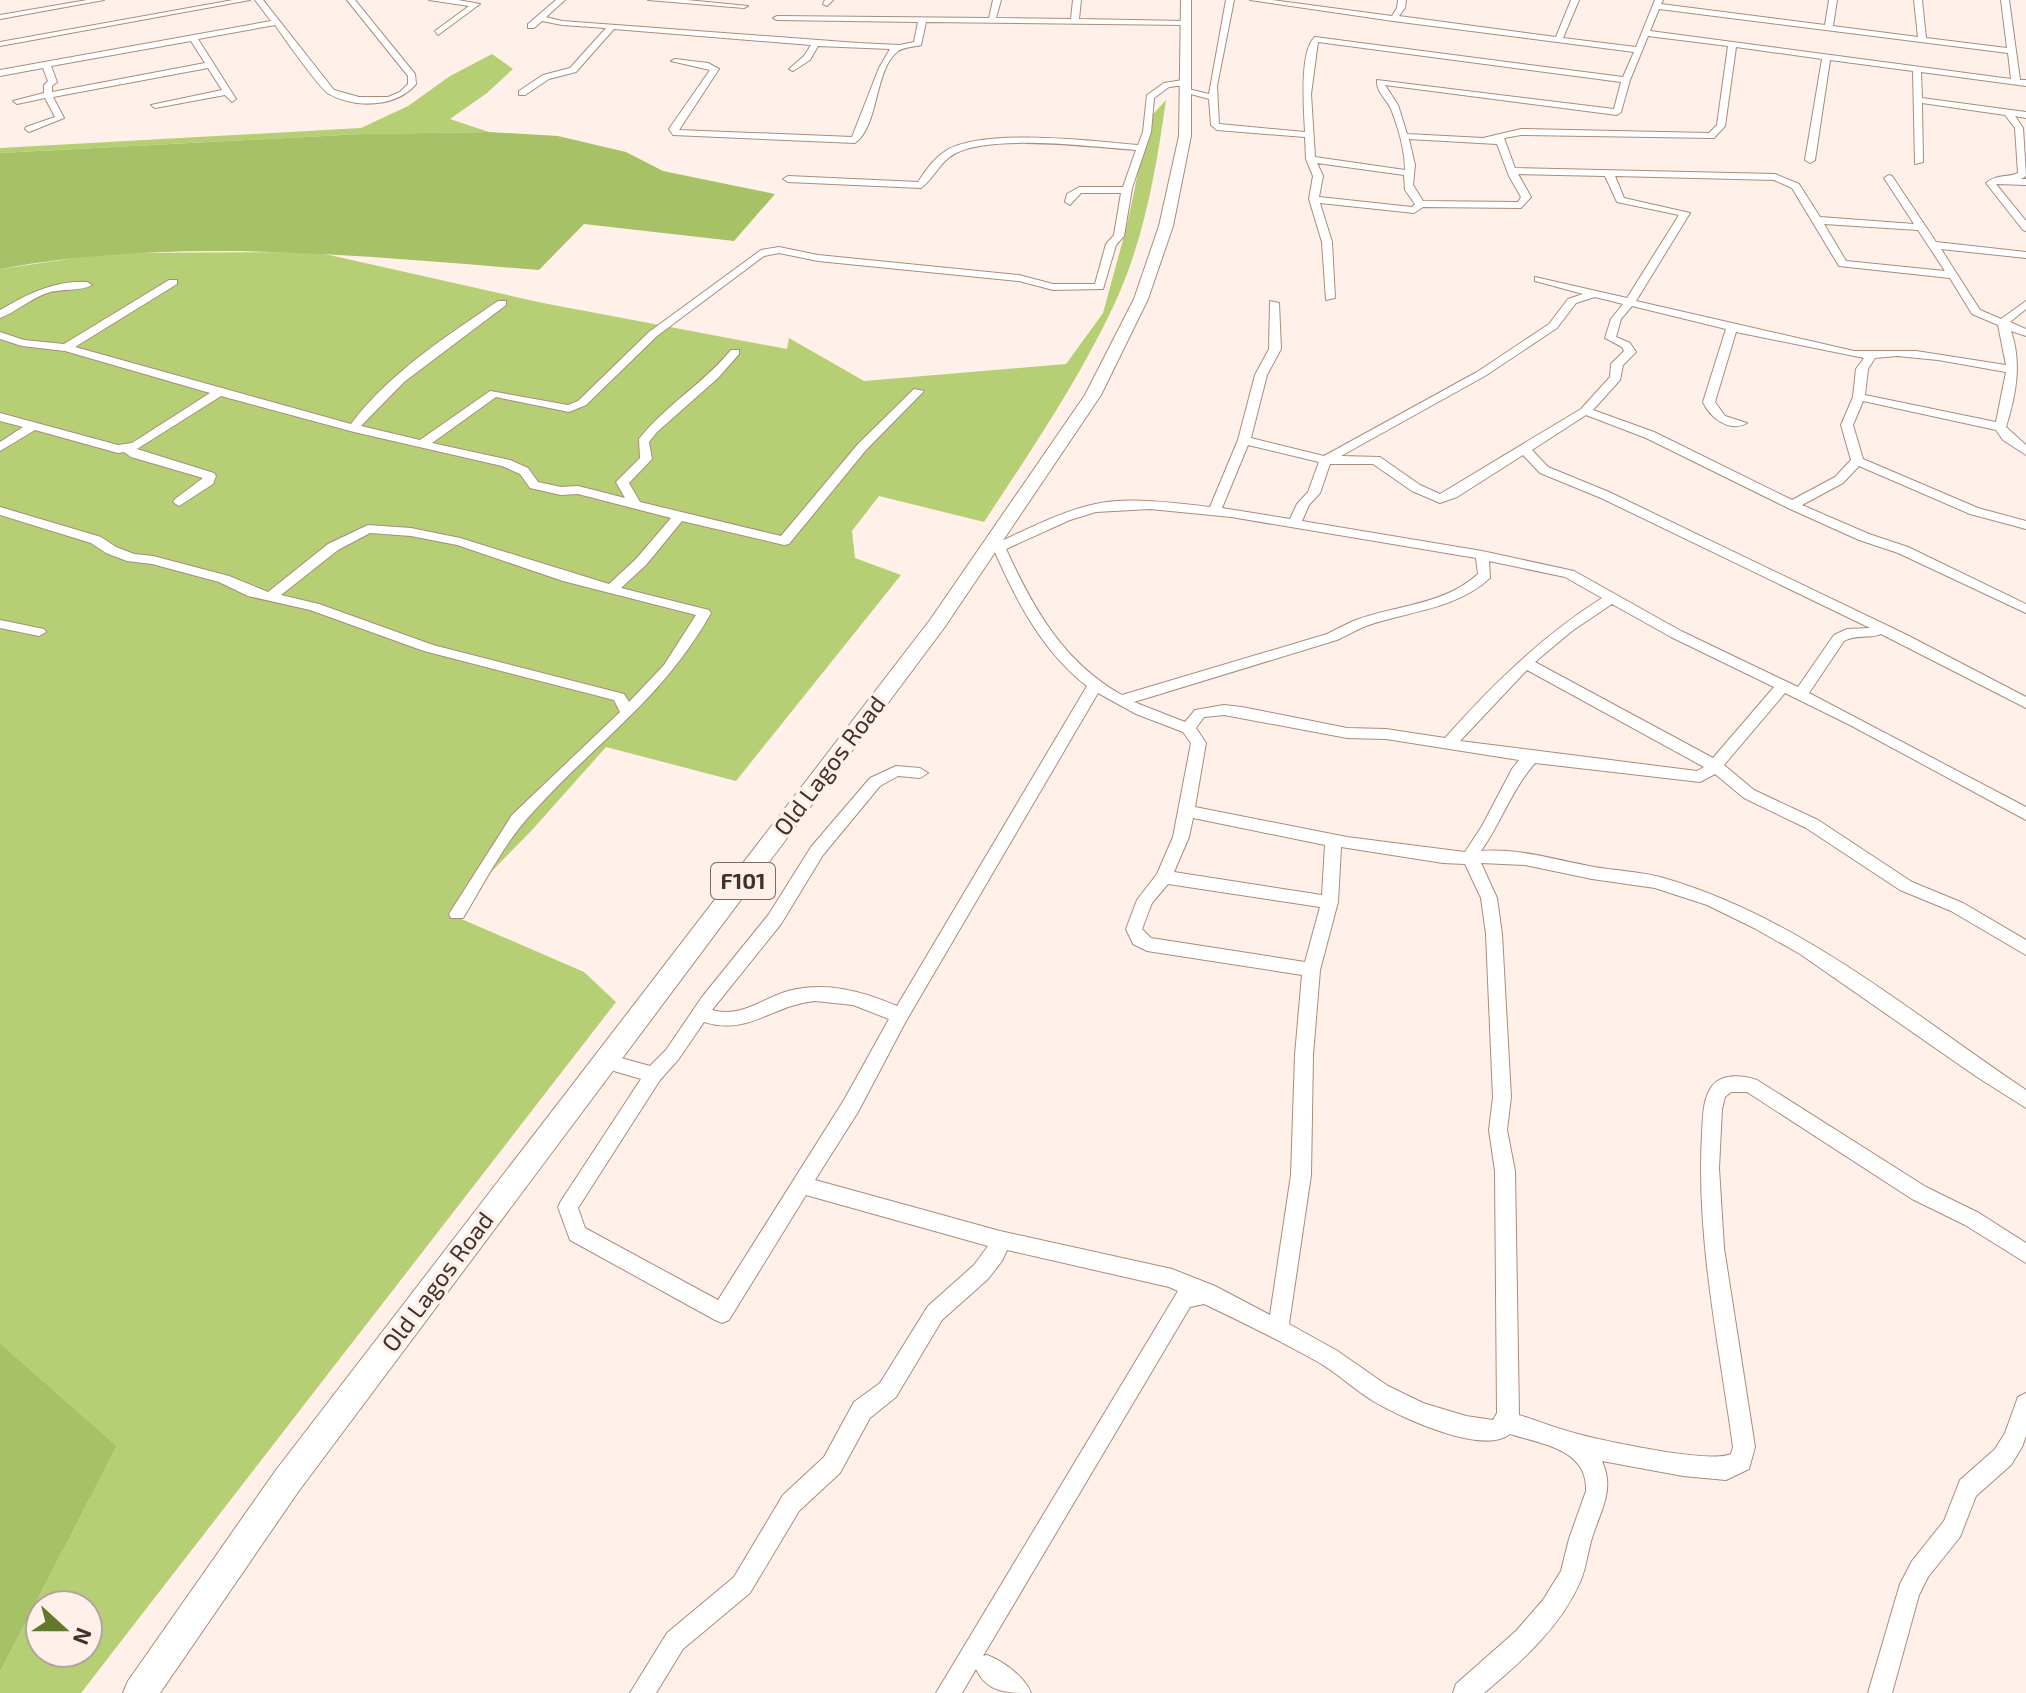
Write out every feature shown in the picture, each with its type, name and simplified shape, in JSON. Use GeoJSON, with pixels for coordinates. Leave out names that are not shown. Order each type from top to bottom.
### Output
{"type":"FeatureCollection","features":[{"type":"Feature","properties":{"kind":"main road","name":"Old Lagos Road"},"geometry":{"type":"LineString","coordinates":[[140,1693],[287,1481],[937,624],[994,546],[1093,395],[1141,299],[1162,239],[1185,136],[1185,11]]}},
{"type":"Feature","properties":{"kind":"street"},"geometry":{"type":"LineString","coordinates":[[0,17],[100,0]]}},
{"type":"Feature","properties":{"kind":"street"},"geometry":{"type":"LineString","coordinates":[[0,44],[246,0]]}},
{"type":"Feature","properties":{"kind":"street"},"geometry":{"type":"LineString","coordinates":[[259,0],[331,92],[372,101],[398,98],[410,86],[412,76],[351,0]]}},
{"type":"Feature","properties":{"kind":"street"},"geometry":{"type":"LineString","coordinates":[[433,0],[478,2]]}},
{"type":"Feature","properties":{"kind":"street"},"geometry":{"type":"LineString","coordinates":[[531,26],[561,0]]}},
{"type":"Feature","properties":{"kind":"street"},"geometry":{"type":"LineString","coordinates":[[652,0],[744,6]]}},
{"type":"Feature","properties":{"kind":"street"},"geometry":{"type":"LineString","coordinates":[[992,20],[997,0]]}},
{"type":"Feature","properties":{"kind":"street"},"geometry":{"type":"LineString","coordinates":[[1075,20],[1077,0]]}},
{"type":"Feature","properties":{"kind":"street"},"geometry":{"type":"LineString","coordinates":[[1230,0],[1213,97],[1216,127],[1310,135]]}},
{"type":"Feature","properties":{"kind":"street"},"geometry":{"type":"LineString","coordinates":[[1254,0],[1639,50]]}},
{"type":"Feature","properties":{"kind":"street"},"geometry":{"type":"LineString","coordinates":[[1393,19],[1401,8],[1402,0]]}},
{"type":"Feature","properties":{"kind":"street"},"geometry":{"type":"LineString","coordinates":[[1564,39],[1575,0]]}},
{"type":"Feature","properties":{"kind":"street"},"geometry":{"type":"LineString","coordinates":[[1829,28],[1833,0]]}},
{"type":"Feature","properties":{"kind":"street"},"geometry":{"type":"LineString","coordinates":[[1918,0],[1922,40]]}},
{"type":"Feature","properties":{"kind":"street"},"geometry":{"type":"LineString","coordinates":[[1645,33],[2021,82],[2012,51],[2012,12],[2005,0]]}},
{"type":"Feature","properties":{"kind":"street"},"geometry":{"type":"LineString","coordinates":[[438,33],[478,2]]}},
{"type":"Feature","properties":{"kind":"street"},"geometry":{"type":"LineString","coordinates":[[1500,139],[1526,202],[1521,205],[1420,204],[1410,194],[1407,173],[1411,162],[1396,112],[1381,89],[1380,82],[1617,112],[1626,80],[1658,3],[2012,51]]}},
{"type":"Feature","properties":{"kind":"street"},"geometry":{"type":"LineString","coordinates":[[71,5],[82,29]]}},
{"type":"Feature","properties":{"kind":"street"},"geometry":{"type":"LineString","coordinates":[[777,18],[1075,20],[1185,11]]}},
{"type":"Feature","properties":{"kind":"street"},"geometry":{"type":"LineString","coordinates":[[540,18],[815,45],[901,47]]}},
{"type":"Feature","properties":{"kind":"street"},"geometry":{"type":"LineString","coordinates":[[675,61],[708,65],[715,69],[673,129],[676,133],[852,141],[858,138],[890,55],[901,47],[920,41],[923,19]]}},
{"type":"Feature","properties":{"kind":"street"},"geometry":{"type":"LineString","coordinates":[[0,73],[274,23]]}},
{"type":"Feature","properties":{"kind":"street"},"geometry":{"type":"LineString","coordinates":[[522,93],[546,77],[573,70],[612,27]]}},
{"type":"Feature","properties":{"kind":"street"},"geometry":{"type":"LineString","coordinates":[[155,105],[230,96],[193,38]]}},
{"type":"Feature","properties":{"kind":"street"},"geometry":{"type":"LineString","coordinates":[[1330,298],[1327,242],[1314,199],[1318,176],[1311,159],[1307,94],[1315,39],[1626,80]]}},
{"type":"Feature","properties":{"kind":"street"},"geometry":{"type":"LineString","coordinates":[[2011,40],[2026,42]]}},
{"type":"Feature","properties":{"kind":"street"},"geometry":{"type":"LineString","coordinates":[[1401,136],[1500,139],[1510,132],[1711,136],[1721,126],[1732,44]]}},
{"type":"Feature","properties":{"kind":"street"},"geometry":{"type":"LineString","coordinates":[[793,69],[807,58],[815,45]]}},
{"type":"Feature","properties":{"kind":"street"},"geometry":{"type":"LineString","coordinates":[[1810,160],[1826,56]]}},
{"type":"Feature","properties":{"kind":"street"},"geometry":{"type":"LineString","coordinates":[[29,129],[60,118],[48,95],[48,85],[53,82],[46,64]]}},
{"type":"Feature","properties":{"kind":"street"},"geometry":{"type":"LineString","coordinates":[[17,101],[209,65]]}},
{"type":"Feature","properties":{"kind":"street"},"geometry":{"type":"LineString","coordinates":[[1917,69],[1918,162]]}},
{"type":"Feature","properties":{"kind":"street"},"geometry":{"type":"LineString","coordinates":[[422,444],[494,393],[569,409],[582,403],[653,334],[761,253],[779,250],[818,258],[1019,278],[1053,287],[1099,287],[1111,244],[1119,236],[1127,190],[1147,132],[1150,97],[1167,85],[1213,97]]}},
{"type":"Feature","properties":{"kind":"street"},"geometry":{"type":"LineString","coordinates":[[1917,100],[2026,115]]}},
{"type":"Feature","properties":{"kind":"street"},"geometry":{"type":"LineString","coordinates":[[1584,109],[1579,112],[1592,133]]}},
{"type":"Feature","properties":{"kind":"street"},"geometry":{"type":"LineString","coordinates":[[2008,113],[2019,128],[2023,174],[2012,179]]}},
{"type":"Feature","properties":{"kind":"street"},"geometry":{"type":"LineString","coordinates":[[788,179],[921,185],[942,158],[964,147],[1009,144],[1141,148]]}},
{"type":"Feature","properties":{"kind":"street"},"geometry":{"type":"LineString","coordinates":[[1311,159],[1407,173]]}},
{"type":"Feature","properties":{"kind":"street"},"geometry":{"type":"LineString","coordinates":[[1515,171],[1775,177],[1796,186],[1843,264],[1953,275]]}},
{"type":"Feature","properties":{"kind":"street"},"geometry":{"type":"LineString","coordinates":[[1244,440],[1326,460],[1376,460],[1416,488],[1440,499],[1585,411],[1616,378],[1617,364],[1630,352],[1626,345],[1610,338],[1616,319],[1685,213],[1620,200],[1609,174]]}},
{"type":"Feature","properties":{"kind":"street"},"geometry":{"type":"LineString","coordinates":[[1889,178],[1976,312],[2026,333]]}},
{"type":"Feature","properties":{"kind":"street"},"geometry":{"type":"LineString","coordinates":[[2026,182],[2012,179],[1992,181],[1992,187],[2026,228]]}},
{"type":"Feature","properties":{"kind":"street"},"geometry":{"type":"LineString","coordinates":[[1070,202],[1072,194],[1079,190],[1127,190]]}},
{"type":"Feature","properties":{"kind":"street"},"geometry":{"type":"LineString","coordinates":[[1314,199],[1407,210],[1418,209],[1420,204]]}},
{"type":"Feature","properties":{"kind":"street"},"geometry":{"type":"LineString","coordinates":[[1815,220],[1921,227]]}},
{"type":"Feature","properties":{"kind":"street"},"geometry":{"type":"LineString","coordinates":[[1933,245],[2026,255]]}},
{"type":"Feature","properties":{"kind":"street"},"geometry":{"type":"LineString","coordinates":[[1539,279],[1732,328],[1871,356],[1889,351],[2010,369]]}},
{"type":"Feature","properties":{"kind":"street"},"geometry":{"type":"LineString","coordinates":[[66,348],[173,282]]}},
{"type":"Feature","properties":{"kind":"street"},"geometry":{"type":"LineString","coordinates":[[0,315],[43,289],[59,284],[87,285]]}},
{"type":"Feature","properties":{"kind":"street"},"geometry":{"type":"LineString","coordinates":[[1294,524],[1303,504],[1314,493],[1326,460],[1481,374],[1557,323],[1572,301],[1594,294]]}},
{"type":"Feature","properties":{"kind":"street"},"geometry":{"type":"LineString","coordinates":[[354,428],[366,410],[387,392],[502,303]]}},
{"type":"Feature","properties":{"kind":"street"},"geometry":{"type":"LineString","coordinates":[[1215,511],[1244,440],[1261,375],[1275,349],[1274,303]]}},
{"type":"Feature","properties":{"kind":"street"},"geometry":{"type":"LineString","coordinates":[[2003,323],[2026,304]]}},
{"type":"Feature","properties":{"kind":"street"},"geometry":{"type":"LineString","coordinates":[[2000,427],[2012,391],[2008,334],[2003,323]]}},
{"type":"Feature","properties":{"kind":"street"},"geometry":{"type":"LineString","coordinates":[[1732,328],[1709,402],[1718,418],[1741,423]]}},
{"type":"Feature","properties":{"kind":"street"},"geometry":{"type":"LineString","coordinates":[[0,335],[22,343],[66,348],[354,428],[506,463],[524,471],[534,485],[561,491],[578,490],[784,541],[862,447],[918,391]]}},
{"type":"Feature","properties":{"kind":"street"},"geometry":{"type":"LineString","coordinates":[[635,504],[622,482],[646,459],[643,442],[662,420],[735,352]]}},
{"type":"Feature","properties":{"kind":"street"},"geometry":{"type":"LineString","coordinates":[[1857,461],[1847,425],[1859,397],[1862,369],[1871,356]]}},
{"type":"Feature","properties":{"kind":"street"},"geometry":{"type":"LineString","coordinates":[[0,417],[118,449],[127,448],[143,442],[219,392]]}},
{"type":"Feature","properties":{"kind":"street"},"geometry":{"type":"LineString","coordinates":[[1859,397],[1908,410],[1957,416],[2000,427],[2007,437],[2026,451]]}},
{"type":"Feature","properties":{"kind":"street"},"geometry":{"type":"LineString","coordinates":[[1585,411],[1650,435],[1792,505],[1864,537],[1903,550],[2026,609]]}},
{"type":"Feature","properties":{"kind":"street"},"geometry":{"type":"LineString","coordinates":[[0,447],[33,426]]}},
{"type":"Feature","properties":{"kind":"street"},"geometry":{"type":"LineString","coordinates":[[127,448],[135,454],[210,476],[209,481],[179,502]]}},
{"type":"Feature","properties":{"kind":"street"},"geometry":{"type":"LineString","coordinates":[[1525,450],[1544,470],[1605,495],[2026,703]]}},
{"type":"Feature","properties":{"kind":"street"},"geometry":{"type":"LineString","coordinates":[[1792,505],[1820,493],[1839,480],[1857,461]]}},
{"type":"Feature","properties":{"kind":"street"},"geometry":{"type":"LineString","coordinates":[[1857,461],[1974,511],[2026,525]]}},
{"type":"Feature","properties":{"kind":"street"},"geometry":{"type":"LineString","coordinates":[[1311,970],[1147,944],[1139,939],[1134,929],[1145,900],[1164,877],[1181,837],[1199,743],[1188,728],[1172,725],[1120,701],[1094,687],[1070,666],[1039,627],[994,546],[1095,508],[1150,505],[1215,511],[1294,524],[1482,555],[1569,574],[1676,634],[1783,686],[2026,814]]}},
{"type":"Feature","properties":{"kind":"street"},"geometry":{"type":"LineString","coordinates":[[0,511],[96,540],[132,558],[224,579],[253,593],[314,607],[429,648],[619,697],[627,711]]}},
{"type":"Feature","properties":{"kind":"street"},"geometry":{"type":"LineString","coordinates":[[613,588],[641,562],[679,516]]}},
{"type":"Feature","properties":{"kind":"street"},"geometry":{"type":"LineString","coordinates":[[272,596],[333,547],[368,529],[411,532],[460,542],[568,578],[704,613],[688,642],[627,711],[527,808],[496,846],[457,914]]}},
{"type":"Feature","properties":{"kind":"street"},"geometry":{"type":"LineString","coordinates":[[1120,701],[1332,637],[1358,624],[1458,593],[1478,583],[1485,575],[1482,555]]}},
{"type":"Feature","properties":{"kind":"street"},"geometry":{"type":"LineString","coordinates":[[1448,744],[1545,643],[1573,620],[1613,597]]}},
{"type":"Feature","properties":{"kind":"street"},"geometry":{"type":"LineString","coordinates":[[0,624],[39,632]]}},
{"type":"Feature","properties":{"kind":"street"},"geometry":{"type":"LineString","coordinates":[[1800,695],[1839,638],[1847,633],[1875,632],[1878,628]]}},
{"type":"Feature","properties":{"kind":"street"},"geometry":{"type":"LineString","coordinates":[[1527,664],[1715,766],[1749,794],[1812,824],[1906,886],[1957,907],[2026,948]]}},
{"type":"Feature","properties":{"kind":"street"},"geometry":{"type":"LineString","coordinates":[[1188,728],[1200,713],[1224,710],[1347,733],[1386,734],[1531,757],[1700,777],[1715,766],[1783,686]]}},
{"type":"Feature","properties":{"kind":"street"},"geometry":{"type":"LineString","coordinates":[[920,773],[896,771],[875,782],[817,851],[775,919],[654,1075],[568,1207],[577,1234],[722,1313],[804,1186],[900,1016],[1094,687]]}},
{"type":"Feature","properties":{"kind":"street"},"geometry":{"type":"LineString","coordinates":[[1507,1422],[1505,1171],[1498,1130],[1502,1097],[1494,934],[1489,898],[1471,859],[1473,850],[1488,829],[1517,773],[1531,757]]}},
{"type":"Feature","properties":{"kind":"street"},"geometry":{"type":"LineString","coordinates":[[1187,811],[1333,841],[1471,859],[1503,856],[1663,884],[1734,910],[1926,1028],[1959,1057],[2026,1100]]}},
{"type":"Feature","properties":{"kind":"street"},"geometry":{"type":"LineString","coordinates":[[1278,1329],[1301,1175],[1304,1055],[1311,970],[1330,902],[1333,841]]}},
{"type":"Feature","properties":{"kind":"street"},"geometry":{"type":"LineString","coordinates":[[1164,877],[1330,902]]}},
{"type":"Feature","properties":{"kind":"street"},"geometry":{"type":"LineString","coordinates":[[701,1014],[723,1023],[735,1021],[799,995],[817,993],[845,996],[878,1005],[900,1016]]}},
{"type":"Feature","properties":{"kind":"street"},"geometry":{"type":"LineString","coordinates":[[603,1061],[654,1075]]}},
{"type":"Feature","properties":{"kind":"street"},"geometry":{"type":"LineString","coordinates":[[1507,1422],[1577,1445],[1683,1465],[1726,1469],[1741,1461],[1744,1447],[1726,1339],[1709,1193],[1708,1158],[1715,1095],[1723,1085],[1751,1085],[1919,1193],[1972,1219],[2026,1254]]}},
{"type":"Feature","properties":{"kind":"street"},"geometry":{"type":"LineString","coordinates":[[804,1186],[1000,1240],[1172,1278],[1278,1329],[1329,1357],[1380,1393],[1419,1413],[1466,1427],[1496,1431],[1507,1422]]}},
{"type":"Feature","properties":{"kind":"street"},"geometry":{"type":"LineString","coordinates":[[642,1693],[675,1641],[742,1585],[791,1503],[832,1465],[862,1410],[888,1390],[935,1313],[981,1272],[995,1255],[1000,1240]]}},
{"type":"Feature","properties":{"kind":"street"},"geometry":{"type":"LineString","coordinates":[[948,1693],[1183,1299],[1208,1293]]}},
{"type":"Feature","properties":{"kind":"street"},"geometry":{"type":"LineString","coordinates":[[1880,1693],[1908,1592],[1920,1569],[1952,1529],[1968,1488],[2003,1457],[2014,1439],[2026,1404]]}},
{"type":"Feature","properties":{"kind":"street"},"geometry":{"type":"LineString","coordinates":[[1465,1693],[1511,1655],[1562,1593],[1572,1573],[1580,1537],[1600,1489],[1598,1475],[1577,1445]]}},
{"type":"Feature","properties":{"kind":"street"},"geometry":{"type":"LineString","coordinates":[[987,1667],[1019,1693]]}},
{"type":"Feature","properties":{"kind":"green space"},"geometry":{"type":"Polygon","coordinates":[[[492,54],[513,69],[487,93],[450,119],[489,132],[362,134],[0,153],[0,148],[361,128],[408,106],[450,76],[492,54]]]}},
{"type":"Feature","properties":{"kind":"green space"},"geometry":{"type":"Polygon","coordinates":[[[1166,100],[1141,231],[1124,282],[1068,390],[984,522],[879,496],[852,531],[855,558],[901,575],[736,781],[606,747],[533,829],[450,914],[584,972],[616,1002],[104,1663],[104,1589],[43,1589],[117,1446],[0,1343],[0,269],[110,253],[316,252],[543,303],[787,349],[789,338],[864,381],[1066,364],[1103,313],[1127,225],[1143,149],[1144,124],[1166,100]]]}},
{"type":"Feature","properties":{"kind":"green space"},"geometry":{"type":"Polygon","coordinates":[[[489,132],[558,136],[626,152],[663,171],[775,194],[734,241],[584,224],[539,270],[337,255],[202,251],[134,253],[0,269],[0,153],[362,134],[489,132]]]}},
{"type":"Feature","properties":{"kind":"green space"},"geometry":{"type":"Polygon","coordinates":[[[0,1343],[117,1446],[43,1589],[24,1589],[24,1626],[0,1672],[0,1343]]]}},
{"type":"Feature","properties":{"kind":"green space"},"geometry":{"type":"Polygon","coordinates":[[[24,1626],[24,1669],[100,1669],[81,1693],[0,1693],[0,1672],[24,1626]]]}}]}
